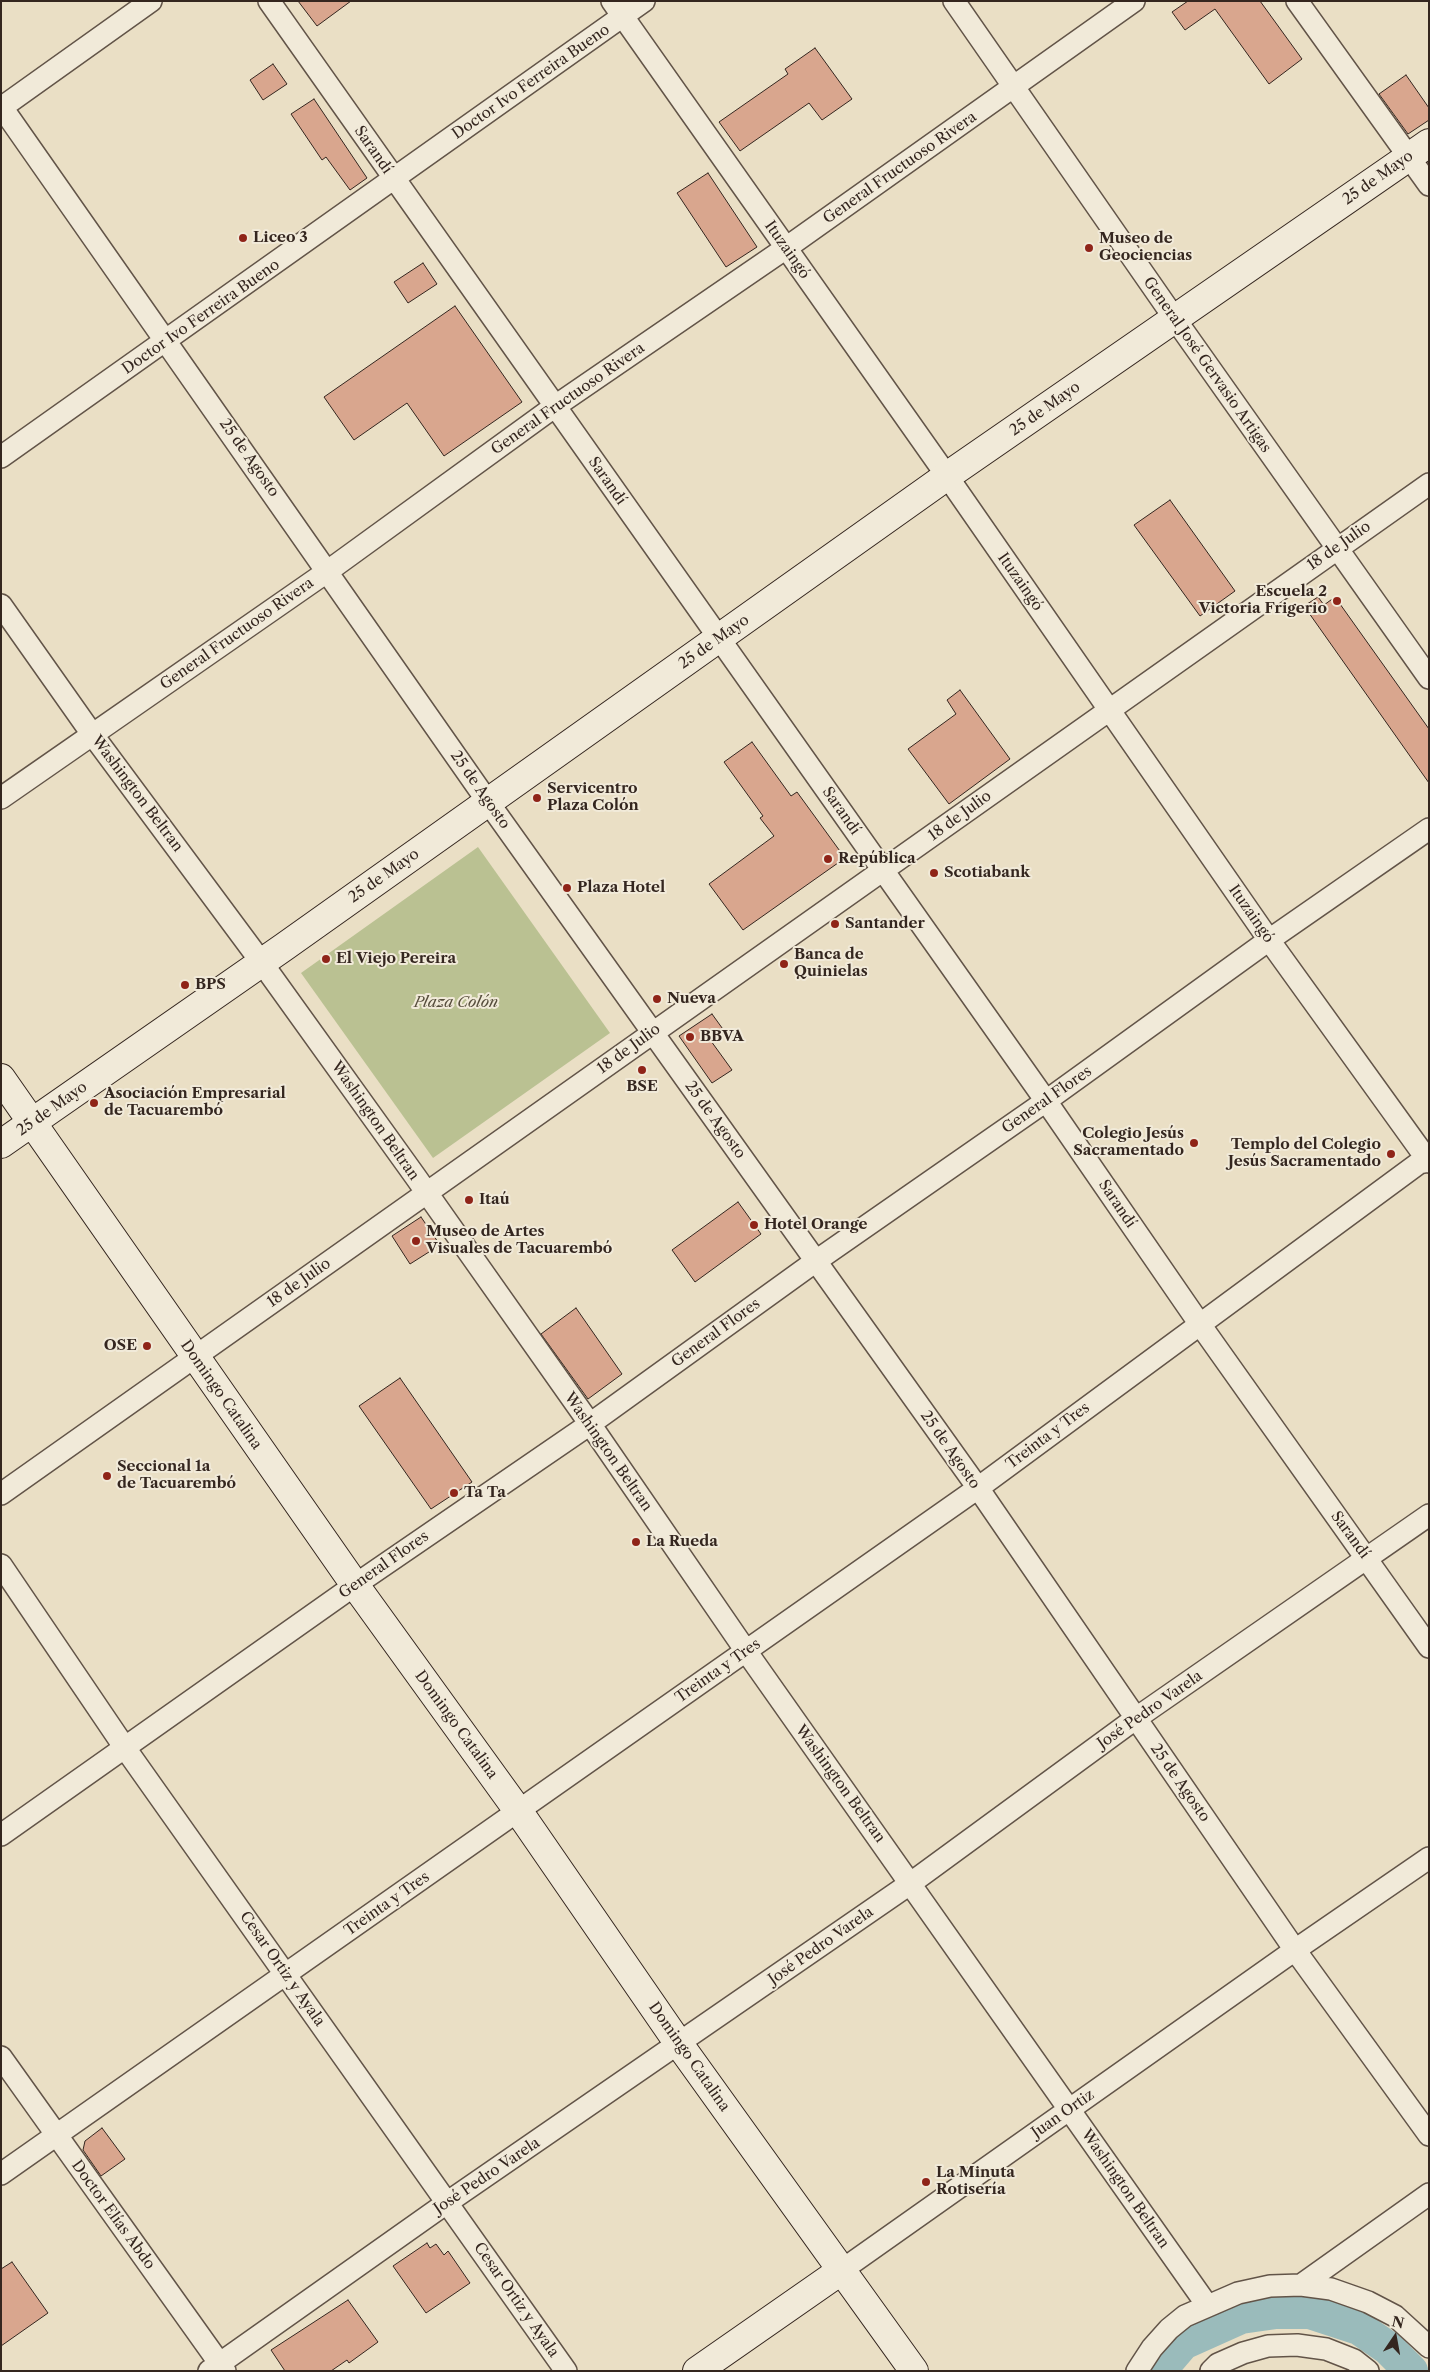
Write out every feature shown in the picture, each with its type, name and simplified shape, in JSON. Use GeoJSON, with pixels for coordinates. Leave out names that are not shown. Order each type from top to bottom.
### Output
{"type":"FeatureCollection","features":[{"type":"Feature","properties":{"kind":"street"},"geometry":{"type":"LineString","coordinates":[[2,107],[151,1]]}},
{"type":"Feature","properties":{"kind":"street","name":"Sarandí"},"geometry":{"type":"LineString","coordinates":[[269,1],[1046,1101],[1199,1323],[1429,1646]]}},
{"type":"Feature","properties":{"kind":"street","name":"Doctor Ivo Ferreira Bueno"},"geometry":{"type":"LineString","coordinates":[[1,457],[394,180],[618,9],[644,1]]}},
{"type":"Feature","properties":{"kind":"street","name":"General José Gervasio Artigas"},"geometry":{"type":"LineString","coordinates":[[954,1],[1175,319],[1429,678]]}},
{"type":"Feature","properties":{"kind":"street","name":"General Fructuoso Rivera"},"geometry":{"type":"LineString","coordinates":[[1,798],[328,571],[554,407],[786,248],[1134,1]]}},
{"type":"Feature","properties":{"kind":"street"},"geometry":{"type":"LineString","coordinates":[[1297,1],[1419,150],[1429,185]]}},
{"type":"Feature","properties":{"kind":"street","name":"Ituzaingó"},"geometry":{"type":"LineString","coordinates":[[618,9],[947,476],[1269,940],[1429,1161]]}},
{"type":"Feature","properties":{"kind":"street","name":"25 de Agosto"},"geometry":{"type":"LineString","coordinates":[[2,107],[488,802],[978,1488],[1295,1950],[1429,2135]]}},
{"type":"Feature","properties":{"kind":"street","name":"25 de Mayo"},"geometry":{"type":"LineString","coordinates":[[1,1144],[262,962],[947,476],[1419,150]]}},
{"type":"Feature","properties":{"kind":"street","name":"18 de Julio"},"geometry":{"type":"LineString","coordinates":[[1,1494],[1429,484]]}},
{"type":"Feature","properties":{"kind":"street","name":"Washington Beltran"},"geometry":{"type":"LineString","coordinates":[[1,605],[92,734],[262,962],[590,1424],[746,1651],[1207,2305]]}},
{"type":"Feature","properties":{"kind":"street","name":"General Flores"},"geometry":{"type":"LineString","coordinates":[[1,1835],[354,1585],[590,1424],[816,1261],[1046,1101],[1269,940],[1429,829]]}},
{"type":"Feature","properties":{"kind":"street","name":"Domingo Catalina"},"geometry":{"type":"LineString","coordinates":[[1,1078],[354,1585],[519,1812],[680,2044],[914,2371]]}},
{"type":"Feature","properties":{"kind":"street","name":"Treinta y Tres"},"geometry":{"type":"LineString","coordinates":[[1,2174],[978,1488],[1199,1323],[1419,1163],[1429,1161]]}},
{"type":"Feature","properties":{"kind":"street","name":"José Pedro Varela"},"geometry":{"type":"LineString","coordinates":[[218,2368],[448,2202],[680,2044],[911,1883],[1135,1719],[1429,1515]]}},
{"type":"Feature","properties":{"kind":"street","name":"Cesar Ortiz y Ayala"},"geometry":{"type":"LineString","coordinates":[[1,1565],[125,1748],[566,2371]]}},
{"type":"Feature","properties":{"kind":"street","name":"Juan Ortiz"},"geometry":{"type":"LineString","coordinates":[[697,2371],[1295,1950],[1429,1858]]}},
{"type":"Feature","properties":{"kind":"street","name":"Doctor Elías Abdo"},"geometry":{"type":"LineString","coordinates":[[1,2057],[218,2368]]}},
{"type":"Feature","properties":{"kind":"street"},"geometry":{"type":"LineString","coordinates":[[1302,2285],[1429,2194]]}},
{"type":"Feature","properties":{"kind":"street"},"geometry":{"type":"LineString","coordinates":[[1137,2371],[1152,2348],[1185,2316],[1238,2293],[1270,2286],[1302,2285],[1331,2289],[1368,2302],[1395,2316],[1429,2347]]}},
{"type":"Feature","properties":{"kind":"street"},"geometry":{"type":"LineString","coordinates":[[1211,2371],[1218,2364],[1243,2353],[1268,2346],[1297,2345],[1326,2349],[1354,2360],[1368,2371]]}},
{"type":"Feature","properties":{"kind":"green space","name":"Plaza Colón"},"geometry":{"type":"Polygon","coordinates":[[[478,847],[610,1033],[433,1158],[301,973],[478,847]]]}},
{"type":"Feature","properties":{"kind":"building"},"geometry":{"type":"Polygon","coordinates":[[[298,1],[351,1],[317,26],[298,1]]]}},
{"type":"Feature","properties":{"kind":"building"},"geometry":{"type":"Polygon","coordinates":[[[1188,1],[1260,1],[1302,59],[1269,84],[1215,9],[1185,30],[1172,12],[1188,1]]]}},
{"type":"Feature","properties":{"kind":"building"},"geometry":{"type":"Polygon","coordinates":[[[815,48],[852,99],[822,120],[809,103],[740,151],[719,122],[788,74],[785,69],[815,48]]]}},
{"type":"Feature","properties":{"kind":"building"},"geometry":{"type":"Polygon","coordinates":[[[273,64],[287,84],[263,100],[250,80],[273,64]]]}},
{"type":"Feature","properties":{"kind":"building"},"geometry":{"type":"Polygon","coordinates":[[[1406,75],[1429,108],[1429,120],[1408,134],[1379,94],[1406,75]]]}},
{"type":"Feature","properties":{"kind":"building"},"geometry":{"type":"Polygon","coordinates":[[[314,99],[367,178],[350,190],[326,157],[322,160],[291,114],[314,99]]]}},
{"type":"Feature","properties":{"kind":"building"},"geometry":{"type":"Polygon","coordinates":[[[708,173],[757,247],[726,267],[677,193],[708,173]]]}},
{"type":"Feature","properties":{"kind":"building"},"geometry":{"type":"Polygon","coordinates":[[[423,263],[437,284],[408,303],[394,282],[423,263]]]}},
{"type":"Feature","properties":{"kind":"building"},"geometry":{"type":"Polygon","coordinates":[[[455,306],[522,402],[444,456],[407,403],[354,440],[324,397],[455,306]]]}},
{"type":"Feature","properties":{"kind":"building"},"geometry":{"type":"Polygon","coordinates":[[[1170,500],[1235,591],[1200,616],[1134,525],[1170,500]]]}},
{"type":"Feature","properties":{"kind":"building"},"geometry":{"type":"Polygon","coordinates":[[[1318,597],[1324,605],[1335,597],[1429,729],[1429,783],[1304,606],[1318,597]]]}},
{"type":"Feature","properties":{"kind":"building"},"geometry":{"type":"Polygon","coordinates":[[[960,690],[1010,759],[949,804],[908,749],[956,714],[947,700],[960,690]]]}},
{"type":"Feature","properties":{"kind":"building"},"geometry":{"type":"Polygon","coordinates":[[[752,742],[791,796],[797,792],[845,858],[743,930],[709,884],[774,836],[760,818],[763,816],[724,762],[752,742]]]}},
{"type":"Feature","properties":{"kind":"building"},"geometry":{"type":"Polygon","coordinates":[[[712,1014],[725,1032],[711,1041],[732,1070],[712,1083],[679,1036],[712,1014]]]}},
{"type":"Feature","properties":{"kind":"building"},"geometry":{"type":"Polygon","coordinates":[[[738,1202],[761,1234],[695,1282],[672,1250],[738,1202]]]}},
{"type":"Feature","properties":{"kind":"building","name":"Museo de Artes Visuales de Tacuarembó"},"geometry":{"type":"Polygon","coordinates":[[[421,1217],[440,1245],[410,1264],[392,1236],[421,1217]]]}},
{"type":"Feature","properties":{"kind":"building"},"geometry":{"type":"Polygon","coordinates":[[[576,1308],[622,1374],[588,1399],[541,1334],[576,1308]]]}},
{"type":"Feature","properties":{"kind":"building"},"geometry":{"type":"Polygon","coordinates":[[[400,1378],[472,1482],[431,1509],[359,1406],[400,1378]]]}},
{"type":"Feature","properties":{"kind":"building"},"geometry":{"type":"Polygon","coordinates":[[[102,2128],[125,2159],[101,2176],[83,2150],[85,2141],[102,2128]]]}},
{"type":"Feature","properties":{"kind":"building"},"geometry":{"type":"Polygon","coordinates":[[[427,2243],[430,2248],[436,2244],[444,2255],[448,2251],[470,2283],[426,2313],[393,2266],[427,2243]]]}},
{"type":"Feature","properties":{"kind":"building"},"geometry":{"type":"Polygon","coordinates":[[[12,2262],[48,2313],[1,2346],[1,2269],[12,2262]]]}},
{"type":"Feature","properties":{"kind":"building"},"geometry":{"type":"Polygon","coordinates":[[[348,2300],[378,2342],[349,2363],[347,2360],[331,2371],[285,2371],[271,2350],[348,2300]]]}},
{"type":"Feature","properties":{"kind":"waterway"},"geometry":{"type":"LineString","coordinates":[[1159,2371],[1183,2343],[1241,2317],[1276,2312],[1310,2312],[1359,2328],[1388,2348],[1411,2371]]}},
{"type":"Feature","properties":{"kind":"place","name":"Liceo 3"},"geometry":{"type":"Point","coordinates":[243,238]}},
{"type":"Feature","properties":{"kind":"place","name":"Museo de Geociencias"},"geometry":{"type":"Point","coordinates":[1089,248]}},
{"type":"Feature","properties":{"kind":"place","name":"Escuela 2 Victoria Frigerio"},"geometry":{"type":"Point","coordinates":[1337,601]}},
{"type":"Feature","properties":{"kind":"place","name":"Servicentro Plaza Colón"},"geometry":{"type":"Point","coordinates":[537,798]}},
{"type":"Feature","properties":{"kind":"place","name":"República"},"geometry":{"type":"Point","coordinates":[828,859]}},
{"type":"Feature","properties":{"kind":"place","name":"Scotiabank"},"geometry":{"type":"Point","coordinates":[934,873]}},
{"type":"Feature","properties":{"kind":"place","name":"Plaza Hotel"},"geometry":{"type":"Point","coordinates":[567,888]}},
{"type":"Feature","properties":{"kind":"place","name":"Santander"},"geometry":{"type":"Point","coordinates":[835,924]}},
{"type":"Feature","properties":{"kind":"place","name":"El Viejo Pereira"},"geometry":{"type":"Point","coordinates":[326,959]}},
{"type":"Feature","properties":{"kind":"place","name":"Banca de Quinielas"},"geometry":{"type":"Point","coordinates":[784,964]}},
{"type":"Feature","properties":{"kind":"place","name":"BPS"},"geometry":{"type":"Point","coordinates":[185,985]}},
{"type":"Feature","properties":{"kind":"place","name":"Nueva"},"geometry":{"type":"Point","coordinates":[657,999]}},
{"type":"Feature","properties":{"kind":"place","name":"BBVA"},"geometry":{"type":"Point","coordinates":[690,1037]}},
{"type":"Feature","properties":{"kind":"place","name":"BSE"},"geometry":{"type":"Point","coordinates":[642,1070]}},
{"type":"Feature","properties":{"kind":"place","name":"Asociación Empresarial de Tacuarembó"},"geometry":{"type":"Point","coordinates":[94,1103]}},
{"type":"Feature","properties":{"kind":"place","name":"Colegio Jesús Sacramentado"},"geometry":{"type":"Point","coordinates":[1194,1143]}},
{"type":"Feature","properties":{"kind":"place","name":"Templo del Colegio Jesús Sacramentado"},"geometry":{"type":"Point","coordinates":[1391,1154]}},
{"type":"Feature","properties":{"kind":"place","name":"Itaú"},"geometry":{"type":"Point","coordinates":[469,1200]}},
{"type":"Feature","properties":{"kind":"place","name":"Hotel Orange"},"geometry":{"type":"Point","coordinates":[754,1225]}},
{"type":"Feature","properties":{"kind":"place","name":"Museo de Artes Visuales de Tacuarembó"},"geometry":{"type":"Point","coordinates":[416,1241]}},
{"type":"Feature","properties":{"kind":"place","name":"OSE"},"geometry":{"type":"Point","coordinates":[147,1346]}},
{"type":"Feature","properties":{"kind":"place","name":"Seccional 1a de Tacuarembó"},"geometry":{"type":"Point","coordinates":[107,1476]}},
{"type":"Feature","properties":{"kind":"place","name":"Ta Ta"},"geometry":{"type":"Point","coordinates":[454,1493]}},
{"type":"Feature","properties":{"kind":"place","name":"La Rueda"},"geometry":{"type":"Point","coordinates":[636,1542]}},
{"type":"Feature","properties":{"kind":"place","name":"La Minuta Rotisería"},"geometry":{"type":"Point","coordinates":[926,2182]}}]}
